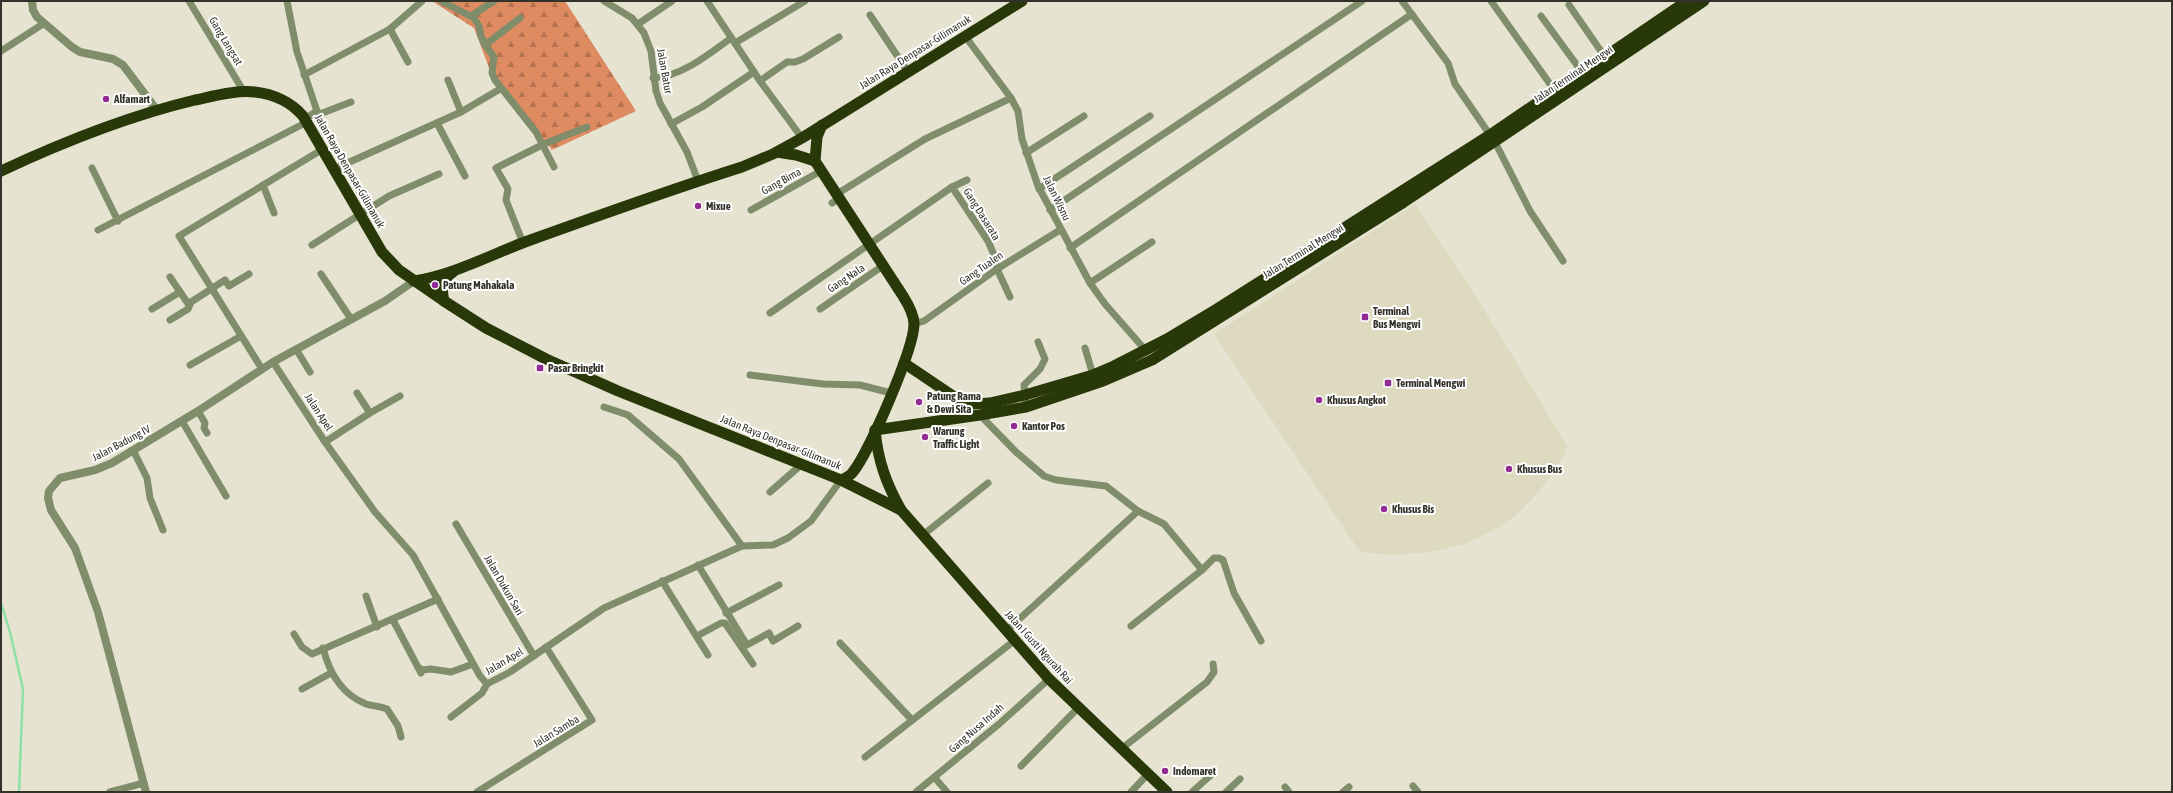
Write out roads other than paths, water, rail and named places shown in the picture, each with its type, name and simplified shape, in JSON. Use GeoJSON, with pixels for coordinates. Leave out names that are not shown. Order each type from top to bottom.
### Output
{"type":"FeatureCollection","features":[{"type":"Feature","properties":{"kind":"highway","name":"Jalan Raya Denpasar-Gilimanuk"},"geometry":{"type":"LineString","coordinates":[[414,281],[437,277],[457,270],[523,243],[742,167],[777,152],[1022,1]]}},
{"type":"Feature","properties":{"kind":"highway","name":"Jalan Terminal Mengwi"},"geometry":{"type":"LineString","coordinates":[[1493,139],[1555,91],[1687,1]]}},
{"type":"Feature","properties":{"kind":"highway","name":"Jalan Terminal Mengwi"},"geometry":{"type":"LineString","coordinates":[[875,430],[1026,407],[1128,372],[1149,355],[1317,258],[1493,139],[1704,1]]}},
{"type":"Feature","properties":{"kind":"highway","name":"Jalan Raya Denpasar-Gilimanuk"},"geometry":{"type":"LineString","coordinates":[[1,171],[38,154],[156,109],[244,92],[266,94],[282,100],[298,111],[306,121],[384,255],[394,266],[414,281],[486,328],[553,362],[618,391],[841,480],[850,475],[858,464],[875,430],[904,363],[911,341],[914,324],[910,308],[884,265],[870,243],[836,199],[815,162]]}},
{"type":"Feature","properties":{"kind":"highway"},"geometry":{"type":"LineString","coordinates":[[777,152],[796,155],[815,162],[816,143],[822,125]]}},
{"type":"Feature","properties":{"kind":"highway"},"geometry":{"type":"LineString","coordinates":[[444,301],[442,292],[444,283],[449,275],[457,270]]}},
{"type":"Feature","properties":{"kind":"highway","name":"Jalan Terminal Mengwi"},"geometry":{"type":"LineString","coordinates":[[904,363],[964,402],[990,403],[1025,395],[1093,375],[1149,355]]}},
{"type":"Feature","properties":{"kind":"highway"},"geometry":{"type":"LineString","coordinates":[[875,430],[877,450],[886,481],[901,510]]}},
{"type":"Feature","properties":{"kind":"highway"},"geometry":{"type":"LineString","coordinates":[[841,480],[901,510]]}},
{"type":"Feature","properties":{"kind":"highway","name":"Jalan I Gusti Ngurah Rai"},"geometry":{"type":"LineString","coordinates":[[901,510],[1049,679],[1167,792]]}},
{"type":"Feature","properties":{"kind":"street"},"geometry":{"type":"LineString","coordinates":[[32,1],[35,14],[43,24],[80,52],[113,60],[123,65],[156,109]]}},
{"type":"Feature","properties":{"kind":"street","name":"Gang Langsat"},"geometry":{"type":"LineString","coordinates":[[189,1],[244,92]]}},
{"type":"Feature","properties":{"kind":"street"},"geometry":{"type":"LineString","coordinates":[[287,1],[297,52],[317,111],[320,114],[326,113],[351,102]]}},
{"type":"Feature","properties":{"kind":"street"},"geometry":{"type":"LineString","coordinates":[[304,75],[390,29],[422,1]]}},
{"type":"Feature","properties":{"kind":"street"},"geometry":{"type":"LineString","coordinates":[[441,1],[471,16],[478,23],[485,45],[494,57],[492,73],[500,89],[512,100],[544,144],[554,167]]}},
{"type":"Feature","properties":{"kind":"street"},"geometry":{"type":"LineString","coordinates":[[471,16],[494,1]]}},
{"type":"Feature","properties":{"kind":"street","name":"Jalan Batur"},"geometry":{"type":"LineString","coordinates":[[604,1],[624,12],[638,24],[648,42],[660,103],[687,152],[698,181]]}},
{"type":"Feature","properties":{"kind":"street"},"geometry":{"type":"LineString","coordinates":[[638,24],[672,1]]}},
{"type":"Feature","properties":{"kind":"street"},"geometry":{"type":"LineString","coordinates":[[707,1],[760,81],[802,138]]}},
{"type":"Feature","properties":{"kind":"street"},"geometry":{"type":"LineString","coordinates":[[654,78],[664,78],[676,72],[805,1]]}},
{"type":"Feature","properties":{"kind":"street"},"geometry":{"type":"LineString","coordinates":[[1050,210],[1362,1]]}},
{"type":"Feature","properties":{"kind":"street"},"geometry":{"type":"LineString","coordinates":[[1402,1],[1448,63],[1455,84],[1493,139],[1530,211],[1563,261]]}},
{"type":"Feature","properties":{"kind":"street"},"geometry":{"type":"LineString","coordinates":[[1491,1],[1555,91]]}},
{"type":"Feature","properties":{"kind":"street"},"geometry":{"type":"LineString","coordinates":[[1569,5],[1605,57]]}},
{"type":"Feature","properties":{"kind":"street"},"geometry":{"type":"LineString","coordinates":[[1070,248],[1412,14]]}},
{"type":"Feature","properties":{"kind":"street"},"geometry":{"type":"LineString","coordinates":[[870,15],[908,72]]}},
{"type":"Feature","properties":{"kind":"street"},"geometry":{"type":"LineString","coordinates":[[1541,16],[1582,72]]}},
{"type":"Feature","properties":{"kind":"street"},"geometry":{"type":"LineString","coordinates":[[485,45],[520,18]]}},
{"type":"Feature","properties":{"kind":"street"},"geometry":{"type":"LineString","coordinates":[[1,51],[43,24]]}},
{"type":"Feature","properties":{"kind":"street"},"geometry":{"type":"LineString","coordinates":[[390,29],[408,62]]}},
{"type":"Feature","properties":{"kind":"street","name":"Jalan Wisnu"},"geometry":{"type":"LineString","coordinates":[[966,36],[1011,98],[1018,111],[1026,153],[1039,189],[1090,283],[1105,304],[1149,355]]}},
{"type":"Feature","properties":{"kind":"street"},"geometry":{"type":"LineString","coordinates":[[760,81],[787,62],[795,62],[802,59],[839,37]]}},
{"type":"Feature","properties":{"kind":"street"},"geometry":{"type":"LineString","coordinates":[[671,124],[702,107],[754,72]]}},
{"type":"Feature","properties":{"kind":"street"},"geometry":{"type":"LineString","coordinates":[[448,80],[461,112]]}},
{"type":"Feature","properties":{"kind":"street"},"geometry":{"type":"LineString","coordinates":[[334,169],[461,112],[500,89]]}},
{"type":"Feature","properties":{"kind":"street"},"geometry":{"type":"LineString","coordinates":[[836,199],[925,139],[1011,98]]}},
{"type":"Feature","properties":{"kind":"street"},"geometry":{"type":"LineString","coordinates":[[98,230],[118,221],[306,121],[317,111]]}},
{"type":"Feature","properties":{"kind":"street"},"geometry":{"type":"LineString","coordinates":[[1026,153],[1084,116]]}},
{"type":"Feature","properties":{"kind":"street"},"geometry":{"type":"LineString","coordinates":[[1039,189],[1150,116]]}},
{"type":"Feature","properties":{"kind":"street"},"geometry":{"type":"LineString","coordinates":[[437,123],[465,176]]}},
{"type":"Feature","properties":{"kind":"street"},"geometry":{"type":"LineString","coordinates":[[523,243],[506,200],[508,189],[496,168],[544,144],[587,127]]}},
{"type":"Feature","properties":{"kind":"street"},"geometry":{"type":"LineString","coordinates":[[262,369],[213,288],[179,236],[322,149]]}},
{"type":"Feature","properties":{"kind":"street"},"geometry":{"type":"LineString","coordinates":[[92,168],[118,221]]}},
{"type":"Feature","properties":{"kind":"street","name":"Gang Bima"},"geometry":{"type":"LineString","coordinates":[[751,210],[821,171]]}},
{"type":"Feature","properties":{"kind":"street"},"geometry":{"type":"LineString","coordinates":[[312,245],[389,196],[439,174]]}},
{"type":"Feature","properties":{"kind":"street"},"geometry":{"type":"LineString","coordinates":[[770,313],[952,187],[967,180]]}},
{"type":"Feature","properties":{"kind":"street"},"geometry":{"type":"LineString","coordinates":[[264,185],[274,213]]}},
{"type":"Feature","properties":{"kind":"street","name":"Gang Dasarata"},"geometry":{"type":"LineString","coordinates":[[952,187],[988,241],[997,269],[1010,297]]}},
{"type":"Feature","properties":{"kind":"street","name":"Gang Tualen"},"geometry":{"type":"LineString","coordinates":[[914,324],[924,320],[997,269],[1060,230]]}},
{"type":"Feature","properties":{"kind":"street"},"geometry":{"type":"LineString","coordinates":[[1090,283],[1152,242]]}},
{"type":"Feature","properties":{"kind":"street","name":"Gang Nala"},"geometry":{"type":"LineString","coordinates":[[820,309],[884,265]]}},
{"type":"Feature","properties":{"kind":"street"},"geometry":{"type":"LineString","coordinates":[[170,320],[188,309],[189,305],[226,280],[229,286],[249,274]]}},
{"type":"Feature","properties":{"kind":"street"},"geometry":{"type":"LineString","coordinates":[[320,274],[351,319]]}},
{"type":"Feature","properties":{"kind":"street"},"geometry":{"type":"LineString","coordinates":[[170,277],[189,305]]}},
{"type":"Feature","properties":{"kind":"street","name":"Jalan Badung IV"},"geometry":{"type":"LineString","coordinates":[[146,792],[98,612],[75,548],[54,516],[49,504],[48,498],[52,485],[66,476],[95,470],[133,450],[182,421],[273,362],[397,293],[414,281]]}},
{"type":"Feature","properties":{"kind":"street"},"geometry":{"type":"LineString","coordinates":[[152,309],[180,292]]}},
{"type":"Feature","properties":{"kind":"street"},"geometry":{"type":"LineString","coordinates":[[190,365],[241,336]]}},
{"type":"Feature","properties":{"kind":"street"},"geometry":{"type":"LineString","coordinates":[[1026,407],[1024,385],[1043,365],[1045,359],[1038,342]]}},
{"type":"Feature","properties":{"kind":"street"},"geometry":{"type":"LineString","coordinates":[[1085,348],[1093,375]]}},
{"type":"Feature","properties":{"kind":"street"},"geometry":{"type":"LineString","coordinates":[[296,349],[310,372]]}},
{"type":"Feature","properties":{"kind":"street","name":"Jalan Apel"},"geometry":{"type":"LineString","coordinates":[[273,362],[325,442],[375,512],[413,554],[473,664],[487,684],[534,656],[604,608],[742,546],[779,543],[792,536],[811,521],[841,480]]}},
{"type":"Feature","properties":{"kind":"street"},"geometry":{"type":"LineString","coordinates":[[750,375],[823,384],[860,385],[891,393]]}},
{"type":"Feature","properties":{"kind":"street"},"geometry":{"type":"LineString","coordinates":[[357,393],[370,413]]}},
{"type":"Feature","properties":{"kind":"street"},"geometry":{"type":"LineString","coordinates":[[325,442],[400,396]]}},
{"type":"Feature","properties":{"kind":"street"},"geometry":{"type":"LineString","coordinates":[[604,407],[628,415],[678,459],[742,546]]}},
{"type":"Feature","properties":{"kind":"street"},"geometry":{"type":"LineString","coordinates":[[198,410],[205,423],[204,428],[207,433]]}},
{"type":"Feature","properties":{"kind":"street"},"geometry":{"type":"LineString","coordinates":[[980,415],[1016,452],[1044,476],[1056,480],[1106,486],[1138,511],[1164,524],[1202,570]]}},
{"type":"Feature","properties":{"kind":"street"},"geometry":{"type":"LineString","coordinates":[[182,421],[226,496]]}},
{"type":"Feature","properties":{"kind":"street"},"geometry":{"type":"LineString","coordinates":[[133,450],[147,478],[150,498],[163,530]]}},
{"type":"Feature","properties":{"kind":"street"},"geometry":{"type":"LineString","coordinates":[[770,492],[802,464]]}},
{"type":"Feature","properties":{"kind":"street"},"geometry":{"type":"LineString","coordinates":[[923,535],[988,483]]}},
{"type":"Feature","properties":{"kind":"street"},"geometry":{"type":"LineString","coordinates":[[1006,631],[1138,511]]}},
{"type":"Feature","properties":{"kind":"street","name":"Jalan Dukun Sari"},"geometry":{"type":"LineString","coordinates":[[456,524],[534,656]]}},
{"type":"Feature","properties":{"kind":"street"},"geometry":{"type":"LineString","coordinates":[[1131,626],[1202,570],[1214,558],[1219,558],[1222,560],[1234,593],[1261,641]]}},
{"type":"Feature","properties":{"kind":"street"},"geometry":{"type":"LineString","coordinates":[[698,565],[746,645],[769,633],[773,641],[798,626]]}},
{"type":"Feature","properties":{"kind":"street"},"geometry":{"type":"LineString","coordinates":[[662,582],[697,636],[708,656]]}},
{"type":"Feature","properties":{"kind":"street"},"geometry":{"type":"LineString","coordinates":[[726,613],[778,585]]}},
{"type":"Feature","properties":{"kind":"street"},"geometry":{"type":"LineString","coordinates":[[366,596],[377,627]]}},
{"type":"Feature","properties":{"kind":"street"},"geometry":{"type":"LineString","coordinates":[[294,634],[302,647],[310,654],[377,627],[438,599]]}},
{"type":"Feature","properties":{"kind":"street"},"geometry":{"type":"LineString","coordinates":[[393,620],[419,670],[431,669],[451,672],[473,664]]}},
{"type":"Feature","properties":{"kind":"street"},"geometry":{"type":"LineString","coordinates":[[697,636],[722,623],[725,623],[753,664]]}},
{"type":"Feature","properties":{"kind":"street"},"geometry":{"type":"LineString","coordinates":[[865,757],[1014,640]]}},
{"type":"Feature","properties":{"kind":"street"},"geometry":{"type":"LineString","coordinates":[[840,643],[912,720]]}},
{"type":"Feature","properties":{"kind":"street"},"geometry":{"type":"LineString","coordinates":[[327,647],[331,673],[347,692],[366,704],[387,709],[398,726],[401,737]]}},
{"type":"Feature","properties":{"kind":"street","name":"Jalan Samba"},"geometry":{"type":"LineString","coordinates":[[477,792],[592,720],[546,647]]}},
{"type":"Feature","properties":{"kind":"street"},"geometry":{"type":"LineString","coordinates":[[1121,749],[1207,682],[1214,672],[1213,664]]}},
{"type":"Feature","properties":{"kind":"street"},"geometry":{"type":"LineString","coordinates":[[302,689],[331,673]]}},
{"type":"Feature","properties":{"kind":"street","name":"Gang Nusa Indah"},"geometry":{"type":"LineString","coordinates":[[916,792],[935,778],[999,724],[1049,679]]}},
{"type":"Feature","properties":{"kind":"street"},"geometry":{"type":"LineString","coordinates":[[451,717],[482,693],[487,684]]}},
{"type":"Feature","properties":{"kind":"street"},"geometry":{"type":"LineString","coordinates":[[1021,766],[1078,708]]}},
{"type":"Feature","properties":{"kind":"street"},"geometry":{"type":"LineString","coordinates":[[1131,792],[1148,774]]}},
{"type":"Feature","properties":{"kind":"street"},"geometry":{"type":"LineString","coordinates":[[1192,792],[1212,774]]}},
{"type":"Feature","properties":{"kind":"street"},"geometry":{"type":"LineString","coordinates":[[935,778],[947,792]]}},
{"type":"Feature","properties":{"kind":"street"},"geometry":{"type":"LineString","coordinates":[[1226,792],[1240,779]]}},
{"type":"Feature","properties":{"kind":"street"},"geometry":{"type":"LineString","coordinates":[[110,792],[144,783]]}},
{"type":"Feature","properties":{"kind":"waterway"},"geometry":{"type":"LineString","coordinates":[[1,603],[10,632],[23,689],[19,792]]}},
{"type":"Feature","properties":{"kind":"place","name":"Alfamart"},"geometry":{"type":"Point","coordinates":[106,99]}},
{"type":"Feature","properties":{"kind":"place","name":"Mixue"},"geometry":{"type":"Point","coordinates":[698,206]}},
{"type":"Feature","properties":{"kind":"place","name":"Patung Mahakala"},"geometry":{"type":"Point","coordinates":[435,285]}},
{"type":"Feature","properties":{"kind":"place","name":"Terminal Bus Mengwi"},"geometry":{"type":"Point","coordinates":[1365,317]}},
{"type":"Feature","properties":{"kind":"place","name":"Pasar Bringkit"},"geometry":{"type":"Point","coordinates":[540,368]}},
{"type":"Feature","properties":{"kind":"place","name":"Terminal Mengwi"},"geometry":{"type":"Point","coordinates":[1388,383]}},
{"type":"Feature","properties":{"kind":"place","name":"Khusus Angkot"},"geometry":{"type":"Point","coordinates":[1319,400]}},
{"type":"Feature","properties":{"kind":"place","name":"Patung Rama & Dewi Sita"},"geometry":{"type":"Point","coordinates":[919,402]}},
{"type":"Feature","properties":{"kind":"place","name":"Kantor Pos"},"geometry":{"type":"Point","coordinates":[1014,426]}},
{"type":"Feature","properties":{"kind":"place","name":"Warung Traffic Light"},"geometry":{"type":"Point","coordinates":[925,437]}},
{"type":"Feature","properties":{"kind":"place","name":"Khusus Bus"},"geometry":{"type":"Point","coordinates":[1509,469]}},
{"type":"Feature","properties":{"kind":"place","name":"Khusus Bis"},"geometry":{"type":"Point","coordinates":[1384,509]}},
{"type":"Feature","properties":{"kind":"place","name":"Indomaret"},"geometry":{"type":"Point","coordinates":[1165,771]}}]}
